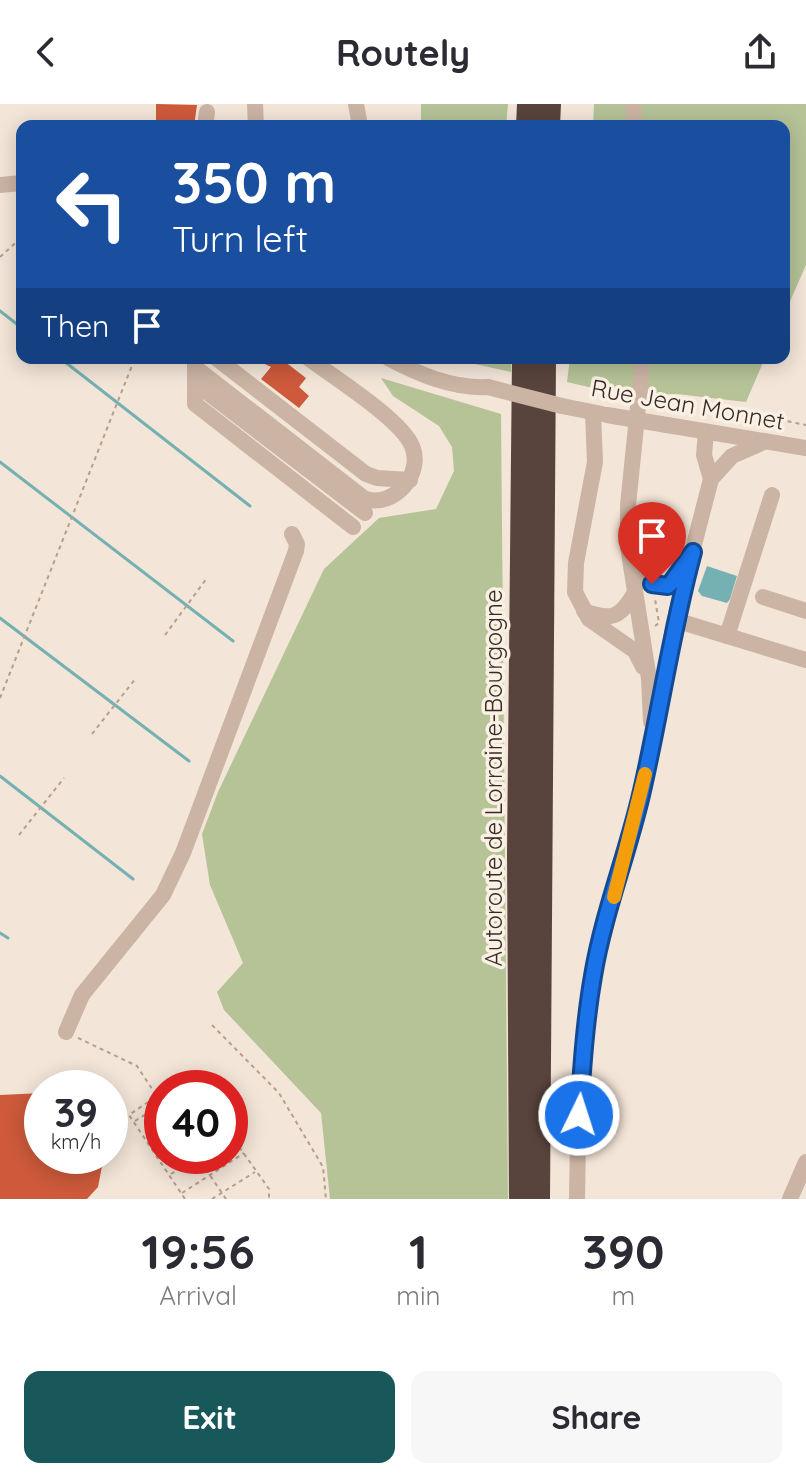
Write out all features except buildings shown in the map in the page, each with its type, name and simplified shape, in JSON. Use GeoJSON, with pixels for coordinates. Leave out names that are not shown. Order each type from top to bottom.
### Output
{"type":"FeatureCollection","features":[{"type":"Feature","properties":{"kind":"highway","name":"Autoroute de Lorraine-Bourgogne"},"geometry":{"type":"LineString","coordinates":[[521,1199],[519,839],[524,364]]}},
{"type":"Feature","properties":{"kind":"highway","name":"Autoroute de Lorraine-Bourgogne"},"geometry":{"type":"LineString","coordinates":[[538,1199],[544,364]]}},
{"type":"Feature","properties":{"kind":"street"},"geometry":{"type":"LineString","coordinates":[[224,364],[366,474],[377,478],[410,480]]}},
{"type":"Feature","properties":{"kind":"street"},"geometry":{"type":"LineString","coordinates":[[195,370],[365,499],[379,501],[391,496],[410,480],[415,465],[415,455],[406,436],[388,418],[316,364]]}},
{"type":"Feature","properties":{"kind":"street","name":"Rue Jean Monnet"},"geometry":{"type":"LineString","coordinates":[[399,364],[413,373],[472,388],[488,387],[600,414],[806,448]]}},
{"type":"Feature","properties":{"kind":"street"},"geometry":{"type":"LineString","coordinates":[[642,364],[628,516],[628,547],[654,655],[654,728]]}},
{"type":"Feature","properties":{"kind":"street"},"geometry":{"type":"LineString","coordinates":[[195,370],[365,513]]}},
{"type":"Feature","properties":{"kind":"street"},"geometry":{"type":"LineString","coordinates":[[195,370],[195,404],[353,527]]}},
{"type":"Feature","properties":{"kind":"street"},"geometry":{"type":"LineString","coordinates":[[600,414],[595,462],[574,576],[576,598],[594,624],[635,651],[649,679]]}},
{"type":"Feature","properties":{"kind":"street"},"geometry":{"type":"LineString","coordinates":[[706,432],[704,455],[711,479]]}},
{"type":"Feature","properties":{"kind":"street"},"geometry":{"type":"LineString","coordinates":[[577,1199],[583,1056],[593,974],[641,793],[663,697],[675,620],[711,479],[732,456],[764,441]]}},
{"type":"Feature","properties":{"kind":"street"},"geometry":{"type":"LineString","coordinates":[[727,636],[772,495]]}},
{"type":"Feature","properties":{"kind":"street"},"geometry":{"type":"LineString","coordinates":[[66,1032],[82,995],[163,895],[183,853],[296,551],[297,544],[292,534]]}},
{"type":"Feature","properties":{"kind":"street"},"geometry":{"type":"LineString","coordinates":[[584,611],[596,616],[615,615],[639,596],[668,586],[693,552]]}},
{"type":"Feature","properties":{"kind":"street"},"geometry":{"type":"LineString","coordinates":[[639,596],[654,728]]}},
{"type":"Feature","properties":{"kind":"street"},"geometry":{"type":"LineString","coordinates":[[763,597],[806,611]]}},
{"type":"Feature","properties":{"kind":"street"},"geometry":{"type":"LineString","coordinates":[[675,620],[806,660]]}},
{"type":"Feature","properties":{"kind":"street"},"geometry":{"type":"LineString","coordinates":[[790,1199],[802,1182],[806,1162]]}},
{"type":"Feature","properties":{"kind":"path"},"geometry":{"type":"LineString","coordinates":[[0,257],[16,242]]}},
{"type":"Feature","properties":{"kind":"path"},"geometry":{"type":"LineString","coordinates":[[0,698],[133,364]]}},
{"type":"Feature","properties":{"kind":"path"},"geometry":{"type":"LineString","coordinates":[[725,435],[731,417],[756,415],[806,425]]}},
{"type":"Feature","properties":{"kind":"path"},"geometry":{"type":"LineString","coordinates":[[165,635],[207,578]]}},
{"type":"Feature","properties":{"kind":"path"},"geometry":{"type":"LineString","coordinates":[[92,734],[136,678]]}},
{"type":"Feature","properties":{"kind":"path"},"geometry":{"type":"LineString","coordinates":[[19,835],[64,778]]}},
{"type":"Feature","properties":{"kind":"path"},"geometry":{"type":"LineString","coordinates":[[212,1025],[279,1093],[323,1167],[326,1199]]}},
{"type":"Feature","properties":{"kind":"path"},"geometry":{"type":"LineString","coordinates":[[66,1032],[137,1066],[144,1076]]}},
{"type":"Feature","properties":{"kind":"path"},"geometry":{"type":"LineString","coordinates":[[144,1105],[129,1115],[144,1136]]}},
{"type":"Feature","properties":{"kind":"path"},"geometry":{"type":"LineString","coordinates":[[134,1122],[144,1116]]}},
{"type":"Feature","properties":{"kind":"path"},"geometry":{"type":"LineString","coordinates":[[248,1158],[269,1189],[269,1199]]}},
{"type":"Feature","properties":{"kind":"path"},"geometry":{"type":"LineString","coordinates":[[212,1199],[257,1170]]}},
{"type":"Feature","properties":{"kind":"path"},"geometry":{"type":"LineString","coordinates":[[170,1175],[185,1199]]}},
{"type":"Feature","properties":{"kind":"path"},"geometry":{"type":"LineString","coordinates":[[181,1194],[210,1175],[226,1199]]}},
{"type":"Feature","properties":{"kind":"green space"},"geometry":{"type":"Polygon","coordinates":[[[421,104],[508,104],[507,120],[421,120],[421,104]]]}},
{"type":"Feature","properties":{"kind":"green space"},"geometry":{"type":"Polygon","coordinates":[[[594,104],[806,104],[806,265],[790,301],[790,120],[593,120],[594,104]]]}},
{"type":"Feature","properties":{"kind":"green space"},"geometry":{"type":"Polygon","coordinates":[[[475,364],[511,364],[511,372],[475,364]]]}},
{"type":"Feature","properties":{"kind":"green space"},"geometry":{"type":"Polygon","coordinates":[[[569,364],[762,364],[746,402],[677,394],[623,395],[567,382],[569,364]]]}},
{"type":"Feature","properties":{"kind":"green space"},"geometry":{"type":"Polygon","coordinates":[[[381,378],[501,414],[508,1199],[330,1199],[321,1113],[224,1010],[217,992],[243,963],[210,885],[202,834],[218,792],[324,569],[379,518],[436,509],[454,471],[452,447],[439,426],[393,396],[381,378]]]}},
{"type":"Feature","properties":{"kind":"water"},"geometry":{"type":"Polygon","coordinates":[[[707,566],[737,576],[727,603],[702,596],[698,591],[707,566]]]}},
{"type":"Feature","properties":{"kind":"waterway"},"geometry":{"type":"LineString","coordinates":[[0,311],[16,323]]}},
{"type":"Feature","properties":{"kind":"waterway"},"geometry":{"type":"LineString","coordinates":[[68,364],[250,506]]}},
{"type":"Feature","properties":{"kind":"waterway"},"geometry":{"type":"LineString","coordinates":[[0,462],[233,641]]}},
{"type":"Feature","properties":{"kind":"waterway"},"geometry":{"type":"LineString","coordinates":[[0,618],[189,761]]}},
{"type":"Feature","properties":{"kind":"waterway"},"geometry":{"type":"LineString","coordinates":[[0,776],[133,879]]}},
{"type":"Feature","properties":{"kind":"waterway"},"geometry":{"type":"LineString","coordinates":[[0,933],[8,938]]}},
{"type":"Feature","properties":{"kind":"slow traffic"},"geometry":{"type":"LineString","coordinates":[[614,897],[645,774]]}},
{"type":"Feature","properties":{"kind":"route"},"geometry":{"type":"LineString","coordinates":[[579,1115],[593,974],[641,793],[663,697],[673,626],[693,552],[668,586],[652,584]]}}]}
